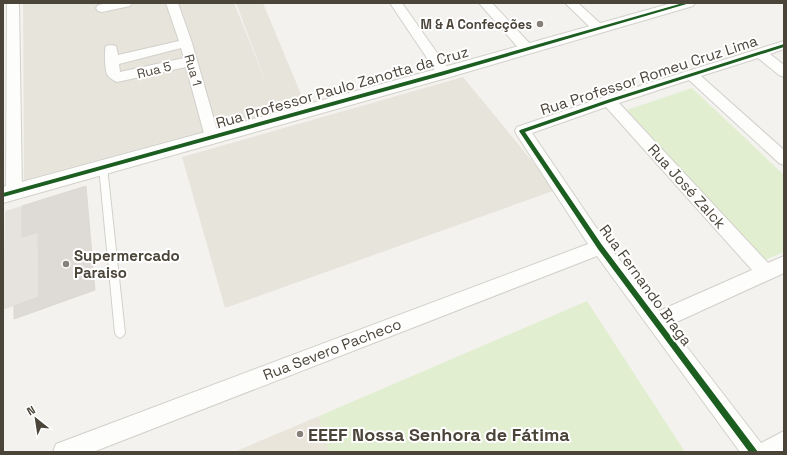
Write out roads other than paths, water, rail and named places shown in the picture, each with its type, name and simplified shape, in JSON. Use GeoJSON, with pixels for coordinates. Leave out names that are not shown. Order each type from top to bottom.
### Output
{"type":"FeatureCollection","features":[{"type":"Feature","properties":{"kind":"street"},"geometry":{"type":"LineString","coordinates":[[9,193],[13,3]]}},
{"type":"Feature","properties":{"kind":"street"},"geometry":{"type":"LineString","coordinates":[[104,22],[102,6],[126,3]]}},
{"type":"Feature","properties":{"kind":"street","name":"Rua 1"},"geometry":{"type":"LineString","coordinates":[[172,3],[186,43],[212,137]]}},
{"type":"Feature","properties":{"kind":"street"},"geometry":{"type":"LineString","coordinates":[[396,3],[444,73]]}},
{"type":"Feature","properties":{"kind":"street"},"geometry":{"type":"LineString","coordinates":[[485,3],[527,49]]}},
{"type":"Feature","properties":{"kind":"street"},"geometry":{"type":"LineString","coordinates":[[571,3],[598,28]]}},
{"type":"Feature","properties":{"kind":"street","name":"Rua Professor Paulo Zanotta da Cruz"},"geometry":{"type":"LineString","coordinates":[[9,193],[444,73],[678,4]]}},
{"type":"Feature","properties":{"kind":"street","name":"Rua 5"},"geometry":{"type":"LineString","coordinates":[[186,43],[111,55],[113,73],[118,77],[126,76],[191,61]]}},
{"type":"Feature","properties":{"kind":"street","name":"Rua Professor Romeu Cruz Lima"},"geometry":{"type":"LineString","coordinates":[[522,131],[609,101],[784,45]]}},
{"type":"Feature","properties":{"kind":"street"},"geometry":{"type":"LineString","coordinates":[[759,52],[784,72]]}},
{"type":"Feature","properties":{"kind":"street"},"geometry":{"type":"LineString","coordinates":[[691,75],[784,159]]}},
{"type":"Feature","properties":{"kind":"street","name":"Rua José Zalck"},"geometry":{"type":"LineString","coordinates":[[609,101],[765,272]]}},
{"type":"Feature","properties":{"kind":"street","name":"Rua Fernando Braga"},"geometry":{"type":"LineString","coordinates":[[522,131],[600,247],[754,452]]}},
{"type":"Feature","properties":{"kind":"street","name":"Rua Severo Pacheco"},"geometry":{"type":"LineString","coordinates":[[64,452],[600,247]]}},
{"type":"Feature","properties":{"kind":"street"},"geometry":{"type":"LineString","coordinates":[[656,322],[784,264]]}},
{"type":"Feature","properties":{"kind":"street"},"geometry":{"type":"LineString","coordinates":[[766,452],[784,442]]}},
{"type":"Feature","properties":{"kind":"lane"},"geometry":{"type":"LineString","coordinates":[[103,167],[120,332]]}},
{"type":"Feature","properties":{"kind":"place","name":"M & A Confecções"},"geometry":{"type":"Point","coordinates":[540,24]}},
{"type":"Feature","properties":{"kind":"place","name":"Supermercado Paraiso"},"geometry":{"type":"Point","coordinates":[66,264]}},
{"type":"Feature","properties":{"kind":"place","name":"EEEF Nossa Senhora de Fátima"},"geometry":{"type":"Point","coordinates":[300,434]}}]}
